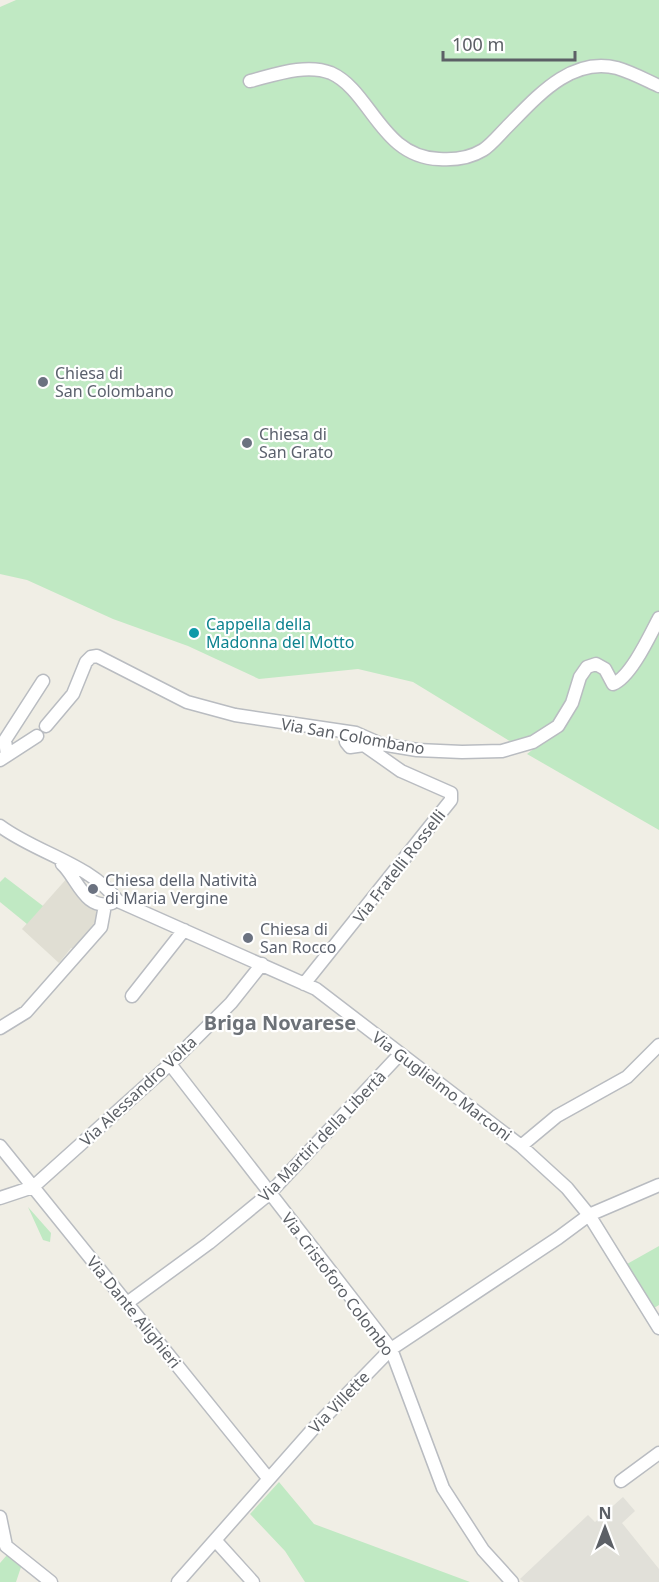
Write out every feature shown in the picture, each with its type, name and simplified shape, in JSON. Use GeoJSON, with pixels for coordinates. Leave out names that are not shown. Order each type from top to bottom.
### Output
{"type":"FeatureCollection","features":[{"type":"Feature","properties":{"kind":"street"},"geometry":{"type":"LineString","coordinates":[[250,81],[304,70],[330,73],[347,86],[393,140],[418,156],[437,159],[470,156],[484,150],[548,87],[581,68],[616,68],[659,86]]}},
{"type":"Feature","properties":{"kind":"street","name":"Via San Colombano"},"geometry":{"type":"LineString","coordinates":[[3,757],[41,731],[73,694],[86,662],[91,657],[97,656],[187,702],[235,715],[351,733],[381,744],[439,751],[502,751],[533,742],[558,726],[573,703],[580,677],[586,667],[596,664],[605,669],[608,680],[613,684],[627,674],[659,618]]}},
{"type":"Feature","properties":{"kind":"street"},"geometry":{"type":"LineString","coordinates":[[3,757],[5,740],[43,681]]}},
{"type":"Feature","properties":{"kind":"street","name":"Via Fratelli Rosselli"},"geometry":{"type":"LineString","coordinates":[[304,984],[451,800],[451,793],[401,771],[364,745],[350,747],[346,742],[351,733]]}},
{"type":"Feature","properties":{"kind":"street","name":"Via Guglielmo Marconi"},"geometry":{"type":"LineString","coordinates":[[0,826],[57,859],[94,876],[118,901],[316,989],[521,1146],[567,1188],[589,1215],[659,1328]]}},
{"type":"Feature","properties":{"kind":"street","name":"Via Guglielmo Marconi"},"geometry":{"type":"LineString","coordinates":[[57,859],[71,872],[78,891],[94,902],[105,905]]}},
{"type":"Feature","properties":{"kind":"street"},"geometry":{"type":"LineString","coordinates":[[0,1028],[26,1012],[101,927],[105,905],[118,901]]}},
{"type":"Feature","properties":{"kind":"street"},"geometry":{"type":"LineString","coordinates":[[132,996],[184,930]]}},
{"type":"Feature","properties":{"kind":"street","name":"Via Alessandro Volta"},"geometry":{"type":"LineString","coordinates":[[33,1187],[170,1064],[238,996],[262,964]]}},
{"type":"Feature","properties":{"kind":"street"},"geometry":{"type":"LineString","coordinates":[[521,1146],[557,1116],[627,1077],[659,1045]]}},
{"type":"Feature","properties":{"kind":"street","name":"Via Martiri della Libertà"},"geometry":{"type":"LineString","coordinates":[[127,1303],[209,1243],[270,1193],[400,1054]]}},
{"type":"Feature","properties":{"kind":"street","name":"Via Cristoforo Colombo"},"geometry":{"type":"LineString","coordinates":[[170,1064],[391,1349],[443,1488],[483,1550],[512,1582]]}},
{"type":"Feature","properties":{"kind":"street","name":"Via Dante Alighieri"},"geometry":{"type":"LineString","coordinates":[[0,1146],[268,1479]]}},
{"type":"Feature","properties":{"kind":"street","name":"Via Villette"},"geometry":{"type":"LineString","coordinates":[[178,1582],[268,1479],[391,1349],[589,1215],[659,1185]]}},
{"type":"Feature","properties":{"kind":"street"},"geometry":{"type":"LineString","coordinates":[[0,1198],[33,1187]]}},
{"type":"Feature","properties":{"kind":"street"},"geometry":{"type":"LineString","coordinates":[[621,1481],[659,1452]]}},
{"type":"Feature","properties":{"kind":"street"},"geometry":{"type":"LineString","coordinates":[[0,1517],[6,1546],[51,1582]]}},
{"type":"Feature","properties":{"kind":"street"},"geometry":{"type":"LineString","coordinates":[[215,1540],[253,1582]]}},
{"type":"Feature","properties":{"kind":"shaded area"},"geometry":{"type":"Polygon","coordinates":[[[69,876],[75,892],[99,914],[98,922],[76,949],[71,948],[59,963],[22,929],[69,876]]]}},
{"type":"Feature","properties":{"kind":"shaded area"},"geometry":{"type":"Polygon","coordinates":[[[623,1497],[635,1511],[622,1523],[659,1569],[659,1582],[524,1582],[520,1579],[588,1515],[595,1522],[623,1497]]]}},
{"type":"Feature","properties":{"kind":"green space"},"geometry":{"type":"Polygon","coordinates":[[[16,0],[659,0],[659,612],[619,680],[596,663],[556,724],[516,745],[413,682],[358,669],[259,679],[188,646],[113,619],[27,580],[0,574],[0,7],[16,0]]]}},
{"type":"Feature","properties":{"kind":"green space"},"geometry":{"type":"Polygon","coordinates":[[[659,623],[659,830],[527,754],[559,729],[582,678],[595,666],[613,685],[659,623]]]}},
{"type":"Feature","properties":{"kind":"green space"},"geometry":{"type":"Polygon","coordinates":[[[5,877],[43,906],[27,924],[0,902],[0,882],[5,877]]]}},
{"type":"Feature","properties":{"kind":"green space"},"geometry":{"type":"Polygon","coordinates":[[[28,1207],[51,1233],[50,1242],[43,1240],[28,1207]]]}},
{"type":"Feature","properties":{"kind":"green space"},"geometry":{"type":"Polygon","coordinates":[[[659,1246],[659,1305],[654,1308],[627,1264],[659,1246]]]}},
{"type":"Feature","properties":{"kind":"green space"},"geometry":{"type":"Polygon","coordinates":[[[279,1482],[314,1524],[470,1582],[305,1582],[285,1551],[250,1514],[279,1482]]]}},
{"type":"Feature","properties":{"kind":"green space"},"geometry":{"type":"Polygon","coordinates":[[[7,1555],[21,1567],[16,1582],[0,1582],[0,1563],[7,1555]]]}},
{"type":"Feature","properties":{"kind":"place","name":"Chiesa di San Colombano"},"geometry":{"type":"Point","coordinates":[43,382]}},
{"type":"Feature","properties":{"kind":"place","name":"Chiesa di San Grato"},"geometry":{"type":"Point","coordinates":[247,443]}},
{"type":"Feature","properties":{"kind":"place","name":"Cappella della Madonna del Motto"},"geometry":{"type":"Point","coordinates":[194,633]}},
{"type":"Feature","properties":{"kind":"place","name":"Chiesa della Natività di Maria Vergine"},"geometry":{"type":"Point","coordinates":[93,889]}},
{"type":"Feature","properties":{"kind":"place","name":"Chiesa di San Rocco"},"geometry":{"type":"Point","coordinates":[248,938]}},
{"type":"Feature","properties":{"kind":"district","name":"Briga Novarese"},"geometry":{"type":"Point","coordinates":[280,1023]}}]}
